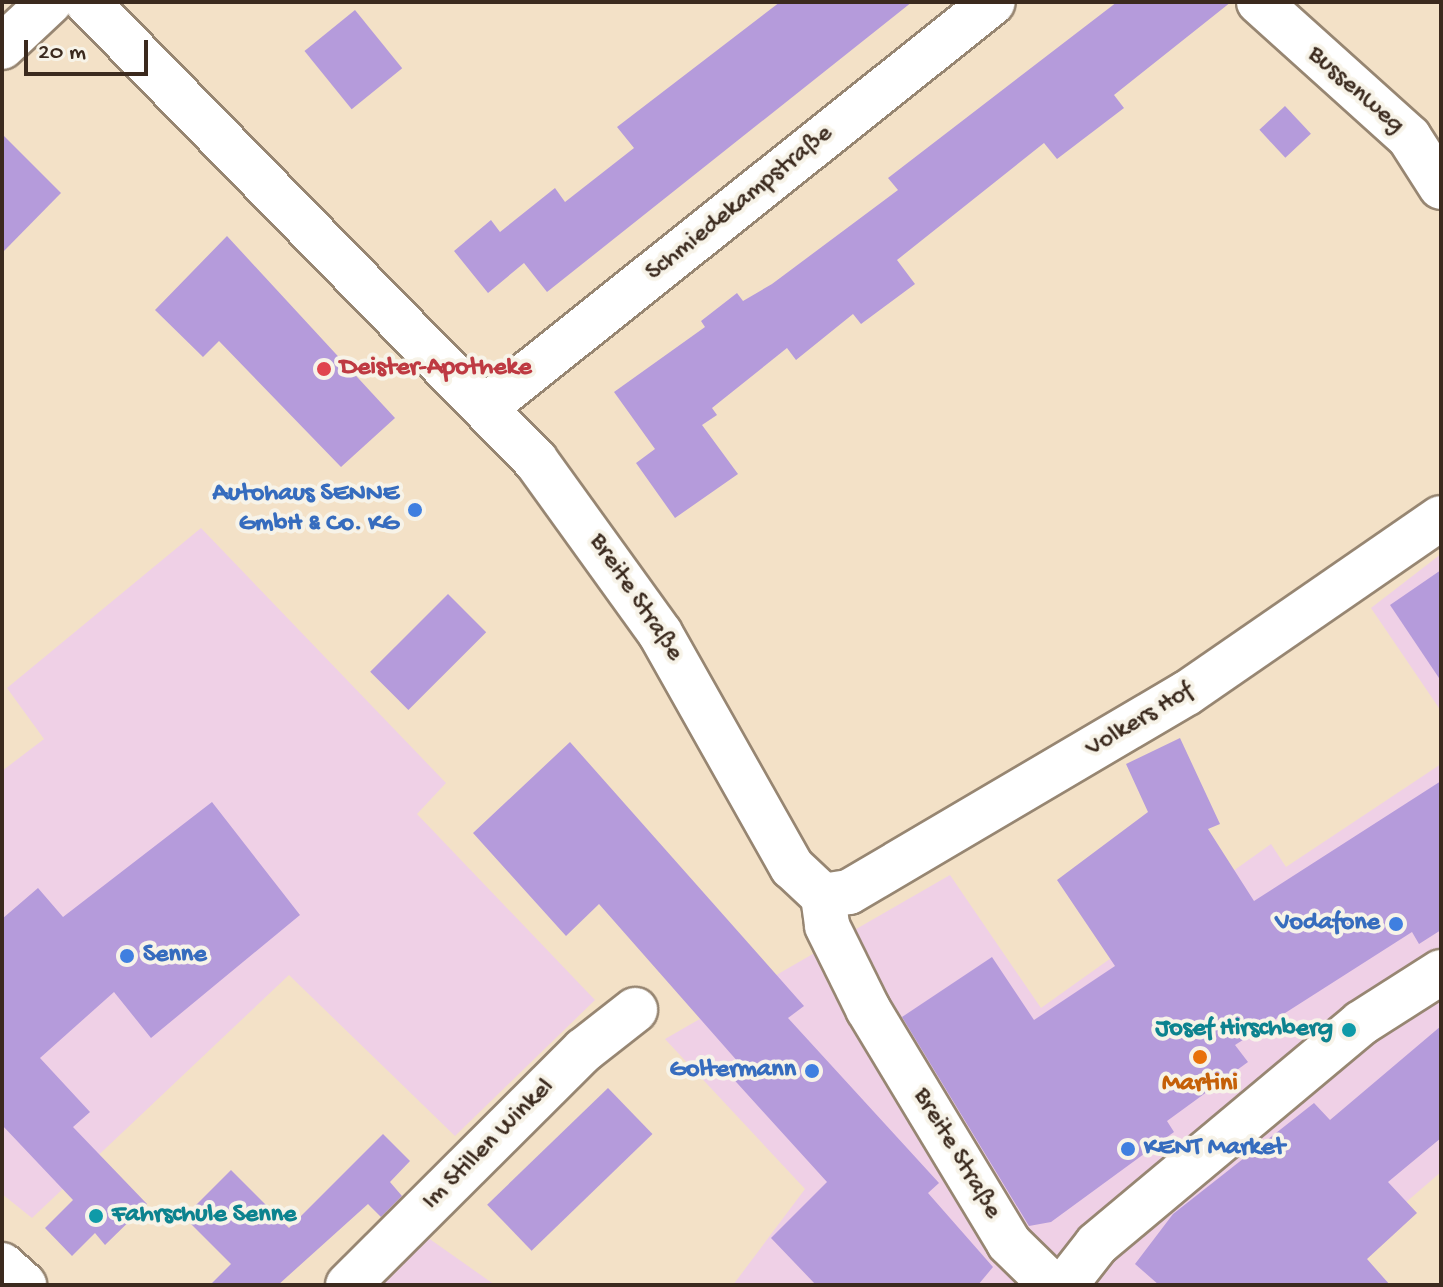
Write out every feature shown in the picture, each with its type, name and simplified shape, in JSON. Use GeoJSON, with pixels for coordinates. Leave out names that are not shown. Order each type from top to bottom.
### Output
{"type":"FeatureCollection","features":[{"type":"Feature","properties":{"kind":"street"},"geometry":{"type":"LineString","coordinates":[[2,47],[50,2]]}},
{"type":"Feature","properties":{"kind":"street","name":"Breite Straße"},"geometry":{"type":"LineString","coordinates":[[87,2],[487,406],[594,535],[723,737],[792,867],[823,896],[827,926],[868,1009],[1009,1243],[1052,1285]]}},
{"type":"Feature","properties":{"kind":"street","name":"Schmiedekampstraße"},"geometry":{"type":"LineString","coordinates":[[487,406],[993,2]]}},
{"type":"Feature","properties":{"kind":"street","name":"Bussenweg"},"geometry":{"type":"LineString","coordinates":[[1259,2],[1409,137],[1441,187]]}},
{"type":"Feature","properties":{"kind":"street","name":"Volkers Hof"},"geometry":{"type":"LineString","coordinates":[[823,896],[849,892],[1187,693],[1441,518]]}},
{"type":"Feature","properties":{"kind":"street"},"geometry":{"type":"LineString","coordinates":[[1065,1285],[1097,1244],[1361,1023],[1441,972]]}},
{"type":"Feature","properties":{"kind":"street","name":"Im Stillen Winkel"},"geometry":{"type":"LineString","coordinates":[[348,1285],[584,1050],[635,1010]]}},
{"type":"Feature","properties":{"kind":"street"},"geometry":{"type":"LineString","coordinates":[[2,1265],[24,1285]]}},
{"type":"Feature","properties":{"kind":"shaded area","name":"Senne"},"geometry":{"type":"Polygon","coordinates":[[[201,528],[446,783],[417,814],[595,1000],[455,1136],[289,975],[32,1218],[2,1194],[2,771],[44,739],[7,688],[201,528]]]}},
{"type":"Feature","properties":{"kind":"shaded area"},"geometry":{"type":"Polygon","coordinates":[[[1441,554],[1441,711],[1371,608],[1441,554]]]}},
{"type":"Feature","properties":{"kind":"shaded area"},"geometry":{"type":"Polygon","coordinates":[[[1441,764],[1441,1172],[1310,1285],[733,1285],[805,1189],[665,1039],[950,875],[1041,1008],[1271,844],[1286,867],[1441,764]]]}},
{"type":"Feature","properties":{"kind":"shaded area"},"geometry":{"type":"Polygon","coordinates":[[[424,1235],[495,1285],[373,1285],[424,1235]]]}},
{"type":"Feature","properties":{"kind":"building"},"geometry":{"type":"Polygon","coordinates":[[[780,2],[912,2],[547,292],[524,263],[488,293],[454,251],[491,220],[500,232],[555,188],[565,202],[634,148],[617,127],[780,2]]]}},
{"type":"Feature","properties":{"kind":"building"},"geometry":{"type":"Polygon","coordinates":[[[1117,2],[1231,2],[1114,95],[1124,108],[1057,159],[1044,143],[897,260],[915,284],[861,324],[853,314],[796,360],[787,348],[712,408],[717,415],[702,425],[738,474],[675,518],[636,463],[655,449],[614,392],[705,327],[701,321],[737,293],[743,301],[772,284],[898,190],[888,178],[1117,2]]]}},
{"type":"Feature","properties":{"kind":"building"},"geometry":{"type":"Polygon","coordinates":[[[355,10],[402,68],[352,109],[304,51],[355,10]]]}},
{"type":"Feature","properties":{"kind":"building"},"geometry":{"type":"Polygon","coordinates":[[[1285,106],[1311,134],[1285,158],[1259,130],[1285,106]]]}},
{"type":"Feature","properties":{"kind":"building"},"geometry":{"type":"Polygon","coordinates":[[[2,134],[61,193],[2,253],[2,134]]]}},
{"type":"Feature","properties":{"kind":"building"},"geometry":{"type":"Polygon","coordinates":[[[227,236],[395,418],[341,467],[219,341],[203,357],[155,310],[227,236]]]}},
{"type":"Feature","properties":{"kind":"building"},"geometry":{"type":"Polygon","coordinates":[[[1441,570],[1441,681],[1390,605],[1441,570]]]}},
{"type":"Feature","properties":{"kind":"building"},"geometry":{"type":"Polygon","coordinates":[[[448,594],[486,632],[408,710],[370,672],[448,594]]]}},
{"type":"Feature","properties":{"kind":"building"},"geometry":{"type":"Polygon","coordinates":[[[1180,738],[1220,824],[1208,829],[1254,901],[1441,781],[1441,930],[1419,944],[1412,932],[1235,1045],[1248,1062],[1167,1121],[1174,1132],[1051,1222],[1029,1226],[902,1017],[992,957],[1034,1020],[1115,966],[1057,880],[1148,812],[1126,764],[1180,738]]]}},
{"type":"Feature","properties":{"kind":"building"},"geometry":{"type":"Polygon","coordinates":[[[570,742],[804,1006],[788,1018],[939,1183],[928,1193],[993,1267],[978,1285],[816,1285],[771,1238],[827,1182],[728,1073],[739,1063],[599,904],[566,936],[473,833],[570,742]]]}},
{"type":"Feature","properties":{"kind":"building","name":"Senne"},"geometry":{"type":"Polygon","coordinates":[[[212,802],[300,915],[151,1038],[114,992],[40,1058],[90,1112],[73,1127],[147,1204],[105,1245],[95,1233],[72,1256],[45,1228],[73,1200],[2,1125],[2,919],[38,888],[63,917],[212,802]]]}},
{"type":"Feature","properties":{"kind":"building"},"geometry":{"type":"Polygon","coordinates":[[[1441,1026],[1441,1138],[1388,1182],[1417,1213],[1367,1259],[1390,1285],[1159,1285],[1135,1264],[1173,1214],[1314,1103],[1330,1120],[1441,1026]]]}},
{"type":"Feature","properties":{"kind":"building"},"geometry":{"type":"Polygon","coordinates":[[[608,1088],[652,1134],[532,1251],[487,1205],[608,1088]]]}},
{"type":"Feature","properties":{"kind":"building"},"geometry":{"type":"Polygon","coordinates":[[[383,1134],[410,1161],[390,1182],[402,1196],[381,1217],[368,1204],[278,1285],[210,1285],[231,1264],[184,1217],[231,1170],[289,1228],[383,1134]]]}},
{"type":"Feature","properties":{"kind":"place","name":"Deister-Apotheke"},"geometry":{"type":"Point","coordinates":[324,369]}},
{"type":"Feature","properties":{"kind":"place","name":"Autohaus SENNE GmbH & Co. KG"},"geometry":{"type":"Point","coordinates":[415,510]}},
{"type":"Feature","properties":{"kind":"place","name":"Vodafone"},"geometry":{"type":"Point","coordinates":[1396,924]}},
{"type":"Feature","properties":{"kind":"place","name":"Senne"},"geometry":{"type":"Point","coordinates":[127,956]}},
{"type":"Feature","properties":{"kind":"place","name":"Josef Hirschberg"},"geometry":{"type":"Point","coordinates":[1349,1030]}},
{"type":"Feature","properties":{"kind":"place","name":"Martini"},"geometry":{"type":"Point","coordinates":[1200,1057]}},
{"type":"Feature","properties":{"kind":"place","name":"Goltermann"},"geometry":{"type":"Point","coordinates":[812,1071]}},
{"type":"Feature","properties":{"kind":"place","name":"KENT Market"},"geometry":{"type":"Point","coordinates":[1128,1149]}},
{"type":"Feature","properties":{"kind":"place","name":"Fahrschule Senne"},"geometry":{"type":"Point","coordinates":[96,1216]}}]}
